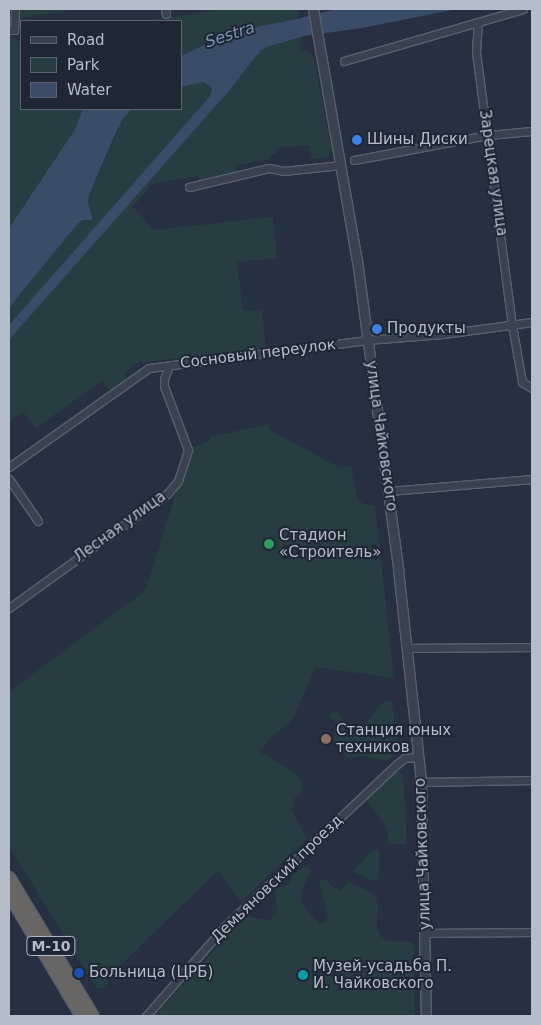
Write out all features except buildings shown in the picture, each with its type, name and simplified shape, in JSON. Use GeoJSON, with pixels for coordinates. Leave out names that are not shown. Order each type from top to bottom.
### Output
{"type":"FeatureCollection","features":[{"type":"Feature","properties":{"kind":"highway","name":"М-10"},"geometry":{"type":"LineString","coordinates":[[9,877],[93,1016]]}},
{"type":"Feature","properties":{"kind":"highway","name":"М-10"},"geometry":{"type":"LineString","coordinates":[[9,895],[81,1016]]}},
{"type":"Feature","properties":{"kind":"street"},"geometry":{"type":"LineString","coordinates":[[11,30],[14,9]]}},
{"type":"Feature","properties":{"kind":"street","name":"улица Чайковского"},"geometry":{"type":"LineString","coordinates":[[313,9],[341,164],[368,340],[389,491],[407,648],[421,782],[426,933],[426,1016]]}},
{"type":"Feature","properties":{"kind":"street"},"geometry":{"type":"LineString","coordinates":[[344,61],[523,9]]}},
{"type":"Feature","properties":{"kind":"street","name":"Зарецкая улица"},"geometry":{"type":"LineString","coordinates":[[478,22],[476,52],[512,324],[522,382],[532,388]]}},
{"type":"Feature","properties":{"kind":"street"},"geometry":{"type":"LineString","coordinates":[[354,160],[488,135],[532,131]]}},
{"type":"Feature","properties":{"kind":"street"},"geometry":{"type":"LineString","coordinates":[[189,187],[269,168],[284,172],[341,164]]}},
{"type":"Feature","properties":{"kind":"street","name":"Сосновый переулок"},"geometry":{"type":"LineString","coordinates":[[9,467],[149,368],[368,340],[443,334],[532,322]]}},
{"type":"Feature","properties":{"kind":"street","name":"Лесная улица"},"geometry":{"type":"LineString","coordinates":[[9,608],[175,486],[181,475],[188,450],[164,386],[164,379],[169,366]]}},
{"type":"Feature","properties":{"kind":"street"},"geometry":{"type":"LineString","coordinates":[[9,479],[38,521]]}},
{"type":"Feature","properties":{"kind":"street"},"geometry":{"type":"LineString","coordinates":[[389,491],[532,479]]}},
{"type":"Feature","properties":{"kind":"street"},"geometry":{"type":"LineString","coordinates":[[407,648],[532,647]]}},
{"type":"Feature","properties":{"kind":"street","name":"Демьяновский проезд"},"geometry":{"type":"LineString","coordinates":[[146,1016],[232,920],[397,764],[405,758],[418,757]]}},
{"type":"Feature","properties":{"kind":"street"},"geometry":{"type":"LineString","coordinates":[[421,782],[532,780]]}},
{"type":"Feature","properties":{"kind":"street"},"geometry":{"type":"LineString","coordinates":[[426,933],[532,932]]}},
{"type":"Feature","properties":{"kind":"green space"},"geometry":{"type":"Polygon","coordinates":[[[19,9],[78,9],[20,18],[19,9]]]}},
{"type":"Feature","properties":{"kind":"green space"},"geometry":{"type":"Polygon","coordinates":[[[221,9],[298,9],[299,12],[297,19],[224,35],[182,56],[182,20],[153,20],[221,9]]]}},
{"type":"Feature","properties":{"kind":"green space"},"geometry":{"type":"Polygon","coordinates":[[[9,35],[20,41],[20,110],[83,110],[74,131],[9,228],[9,35]]]}},
{"type":"Feature","properties":{"kind":"green space"},"geometry":{"type":"Polygon","coordinates":[[[304,36],[301,38],[299,47],[302,51],[309,52],[314,58],[331,149],[329,157],[311,159],[309,145],[276,148],[276,154],[270,155],[270,159],[235,165],[236,175],[199,185],[198,176],[152,184],[133,207],[154,230],[273,217],[277,258],[237,262],[243,311],[262,310],[266,348],[137,363],[124,373],[128,379],[111,391],[102,381],[36,428],[23,412],[9,422],[9,340],[228,92],[261,50],[304,36]]]}},
{"type":"Feature","properties":{"kind":"green space"},"geometry":{"type":"Polygon","coordinates":[[[197,81],[210,85],[212,90],[210,96],[9,325],[9,308],[78,223],[83,220],[93,219],[88,202],[89,195],[124,117],[131,110],[182,110],[182,87],[197,81]]]}},
{"type":"Feature","properties":{"kind":"green space"},"geometry":{"type":"Polygon","coordinates":[[[268,424],[270,430],[340,468],[351,466],[357,497],[363,504],[375,506],[394,678],[316,667],[293,718],[286,726],[272,736],[264,747],[259,749],[262,754],[265,753],[299,777],[303,791],[293,800],[294,807],[291,808],[307,839],[241,902],[218,870],[109,977],[108,983],[103,988],[98,988],[93,983],[9,846],[9,692],[145,591],[178,487],[185,479],[193,447],[210,441],[210,437],[268,424]]]}},
{"type":"Feature","properties":{"kind":"green space"},"geometry":{"type":"Polygon","coordinates":[[[385,700],[391,701],[393,707],[397,750],[392,758],[385,761],[364,756],[346,758],[342,748],[334,744],[335,720],[330,718],[331,712],[336,711],[347,726],[365,725],[385,700]]]}},
{"type":"Feature","properties":{"kind":"green space"},"geometry":{"type":"Polygon","coordinates":[[[400,771],[403,775],[407,840],[406,844],[390,845],[387,843],[388,832],[385,824],[367,802],[368,797],[395,772],[400,771]]]}},
{"type":"Feature","properties":{"kind":"green space"},"geometry":{"type":"Polygon","coordinates":[[[376,849],[379,853],[379,879],[374,881],[353,872],[371,851],[376,849]]]}},
{"type":"Feature","properties":{"kind":"green space","name":"Музей-усадьба П. И. Чайковского"},"geometry":{"type":"Polygon","coordinates":[[[304,867],[308,867],[311,871],[302,889],[300,899],[305,908],[320,924],[327,921],[328,917],[319,881],[326,879],[333,887],[341,890],[348,882],[376,896],[378,906],[377,930],[380,936],[387,941],[411,942],[415,948],[412,962],[414,968],[415,1016],[155,1016],[247,916],[269,921],[277,913],[275,890],[288,884],[293,875],[304,867]]]}},
{"type":"Feature","properties":{"kind":"water","name":"Sestra"},"geometry":{"type":"Polygon","coordinates":[[[336,9],[457,9],[362,28],[304,36],[261,50],[228,92],[9,340],[9,325],[210,96],[212,90],[210,86],[203,82],[182,87],[182,56],[224,35],[336,9]]]}},
{"type":"Feature","properties":{"kind":"water"},"geometry":{"type":"Polygon","coordinates":[[[83,110],[131,110],[124,117],[114,137],[89,195],[88,202],[93,220],[83,220],[78,223],[9,308],[9,228],[74,131],[83,110]]]}},
{"type":"Feature","properties":{"kind":"place","name":"Шины Диски"},"geometry":{"type":"Point","coordinates":[357,140]}},
{"type":"Feature","properties":{"kind":"place","name":"Продукты"},"geometry":{"type":"Point","coordinates":[377,329]}},
{"type":"Feature","properties":{"kind":"place","name":"Стадион «Строитель»"},"geometry":{"type":"Point","coordinates":[269,544]}},
{"type":"Feature","properties":{"kind":"place","name":"Станция юных техников"},"geometry":{"type":"Point","coordinates":[326,739]}},
{"type":"Feature","properties":{"kind":"place","name":"Больница (ЦРБ)"},"geometry":{"type":"Point","coordinates":[79,973]}},
{"type":"Feature","properties":{"kind":"place","name":"Музей-усадьба П. И. Чайковского"},"geometry":{"type":"Point","coordinates":[303,975]}}]}
